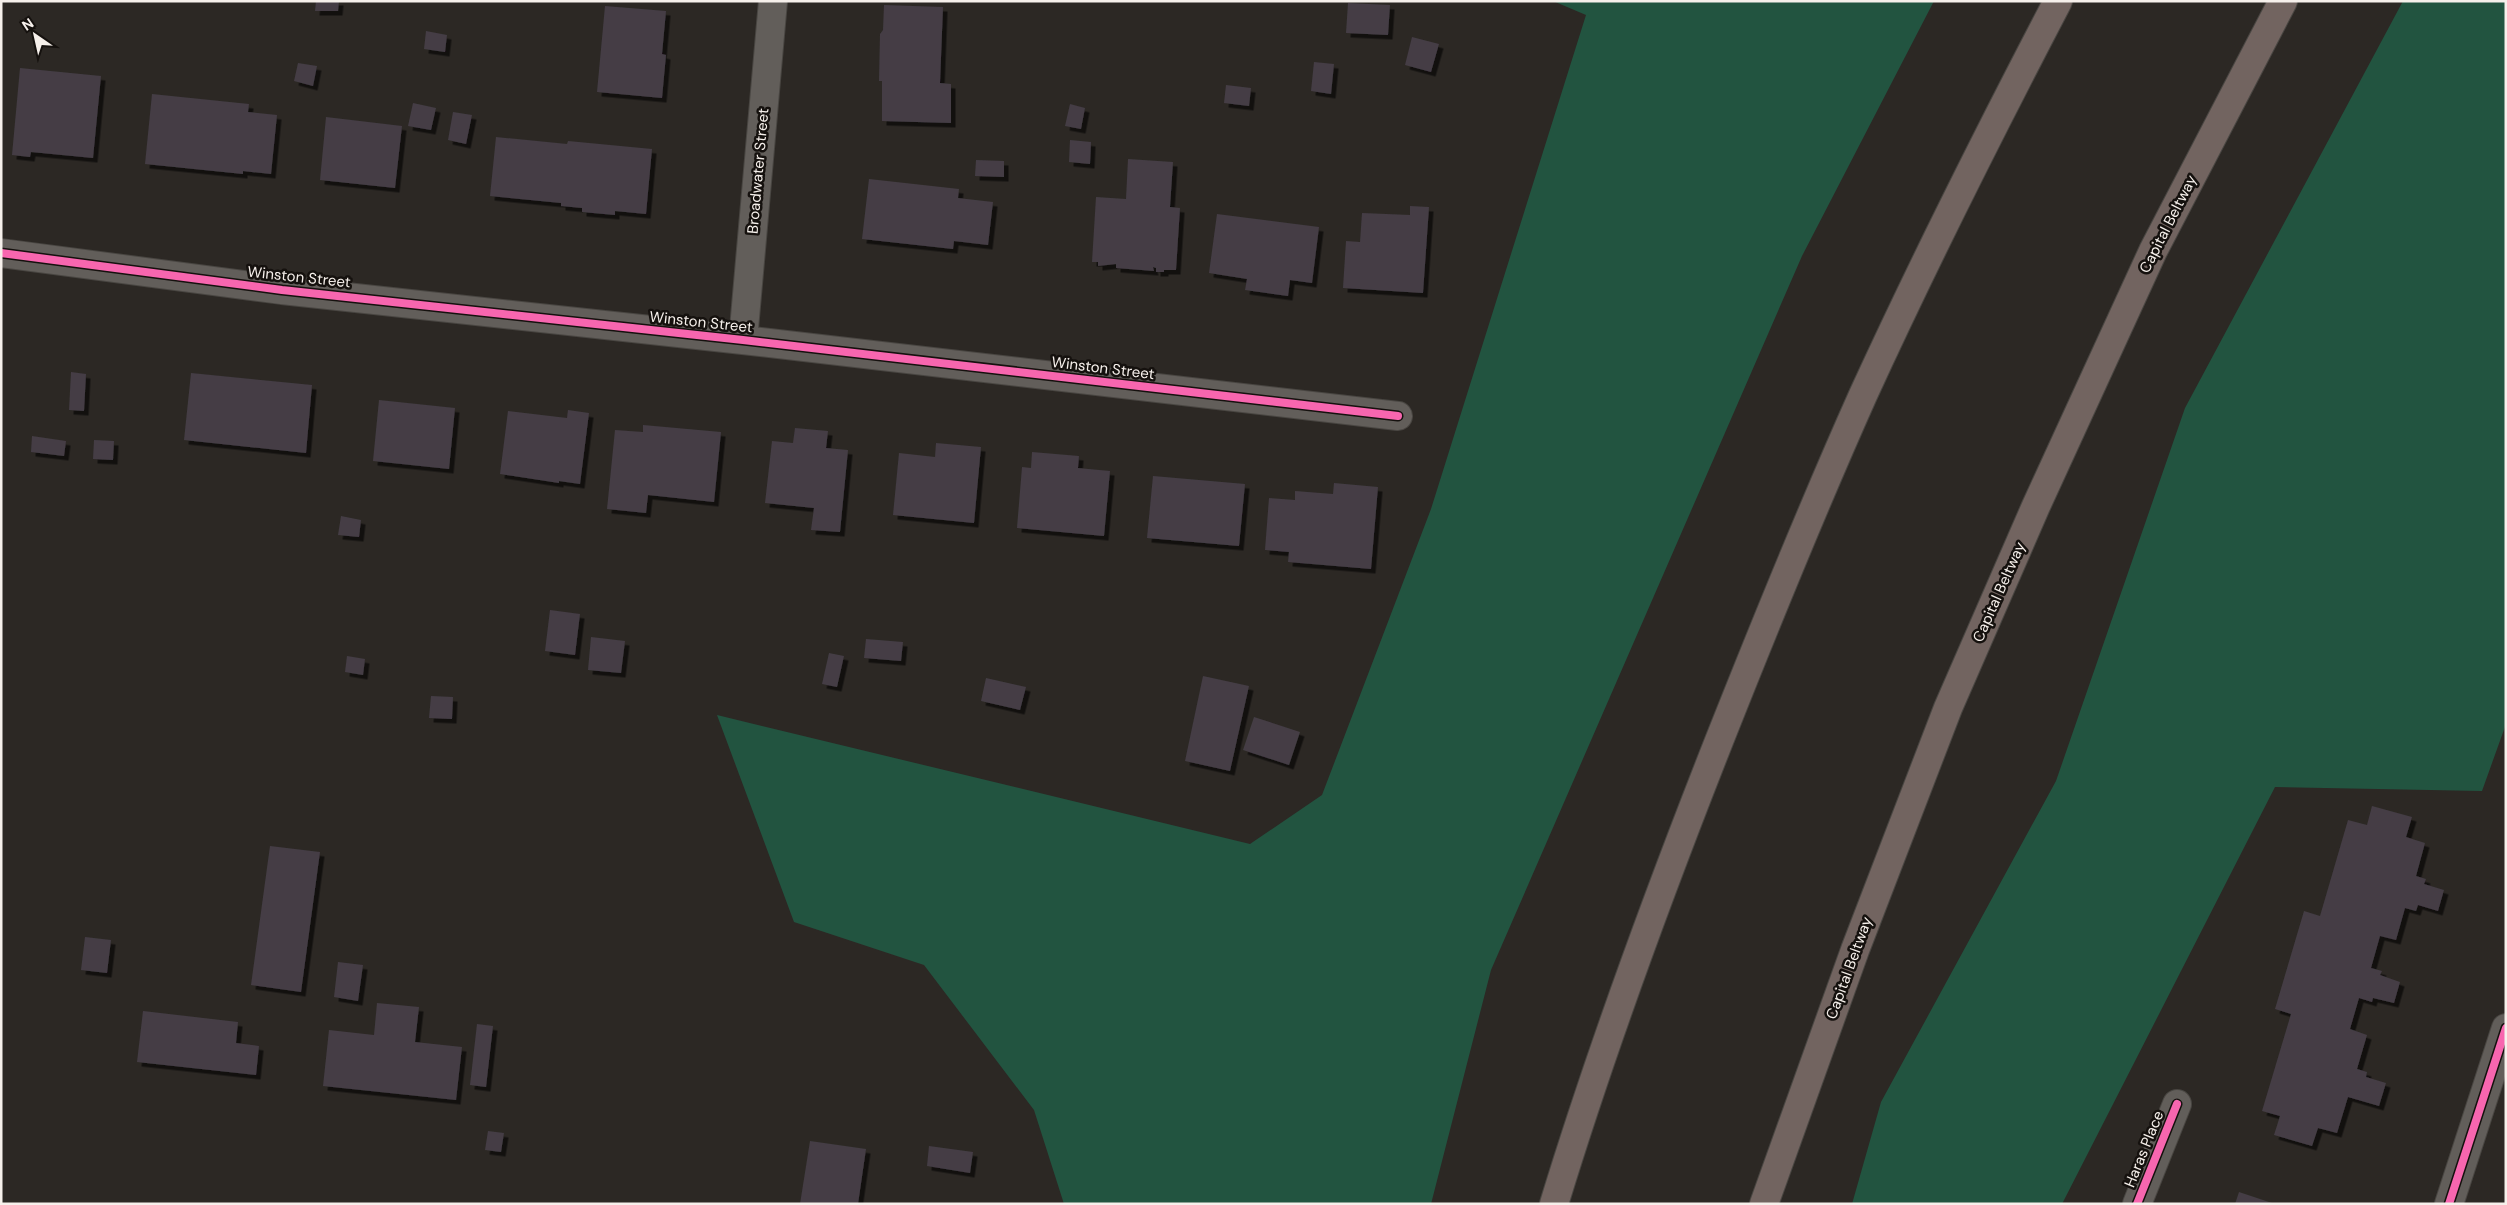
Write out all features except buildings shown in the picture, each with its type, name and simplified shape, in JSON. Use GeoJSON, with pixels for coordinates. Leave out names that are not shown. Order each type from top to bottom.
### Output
{"type":"FeatureCollection","features":[{"type":"Feature","properties":{"kind":"highway"},"geometry":{"type":"LineString","coordinates":[[1554,1204],[1578,1127],[1666,875],[1770,614],[1863,396],[1980,150],[2058,1]]}},
{"type":"Feature","properties":{"kind":"highway","name":"Capital Beltway"},"geometry":{"type":"LineString","coordinates":[[1764,1204],[1855,950],[1948,708],[2036,506],[2153,251],[2283,1]]}},
{"type":"Feature","properties":{"kind":"street","name":"Broadwater Street"},"geometry":{"type":"LineString","coordinates":[[744,340],[773,1]]}},
{"type":"Feature","properties":{"kind":"street","name":"Winston Street"},"geometry":{"type":"LineString","coordinates":[[1,253],[239,285],[744,340],[1398,416]]}},
{"type":"Feature","properties":{"kind":"street"},"geometry":{"type":"LineString","coordinates":[[2449,1204],[2506,1028]]}},
{"type":"Feature","properties":{"kind":"street","name":"Haras Place"},"geometry":{"type":"LineString","coordinates":[[2137,1204],[2177,1104]]}},
{"type":"Feature","properties":{"kind":"green space"},"geometry":{"type":"Polygon","coordinates":[[[1553,1],[1934,1],[1802,256],[1491,970],[1431,1204],[1064,1204],[1034,1110],[924,965],[794,922],[717,715],[1250,844],[1322,795],[1431,509],[1586,15],[1553,1]]]}},
{"type":"Feature","properties":{"kind":"green space"},"geometry":{"type":"Polygon","coordinates":[[[2403,1],[2506,1],[2506,724],[2482,791],[2275,787],[2062,1204],[1852,1204],[1881,1102],[2056,781],[2185,408],[2403,1]]]}},
{"type":"Feature","properties":{"kind":"cycle path"},"geometry":{"type":"LineString","coordinates":[[1,253],[282,290],[743,340],[1398,416]]}},
{"type":"Feature","properties":{"kind":"cycle path"},"geometry":{"type":"LineString","coordinates":[[2449,1204],[2506,1028]]}},
{"type":"Feature","properties":{"kind":"cycle path"},"geometry":{"type":"LineString","coordinates":[[2137,1204],[2177,1104]]}}]}
